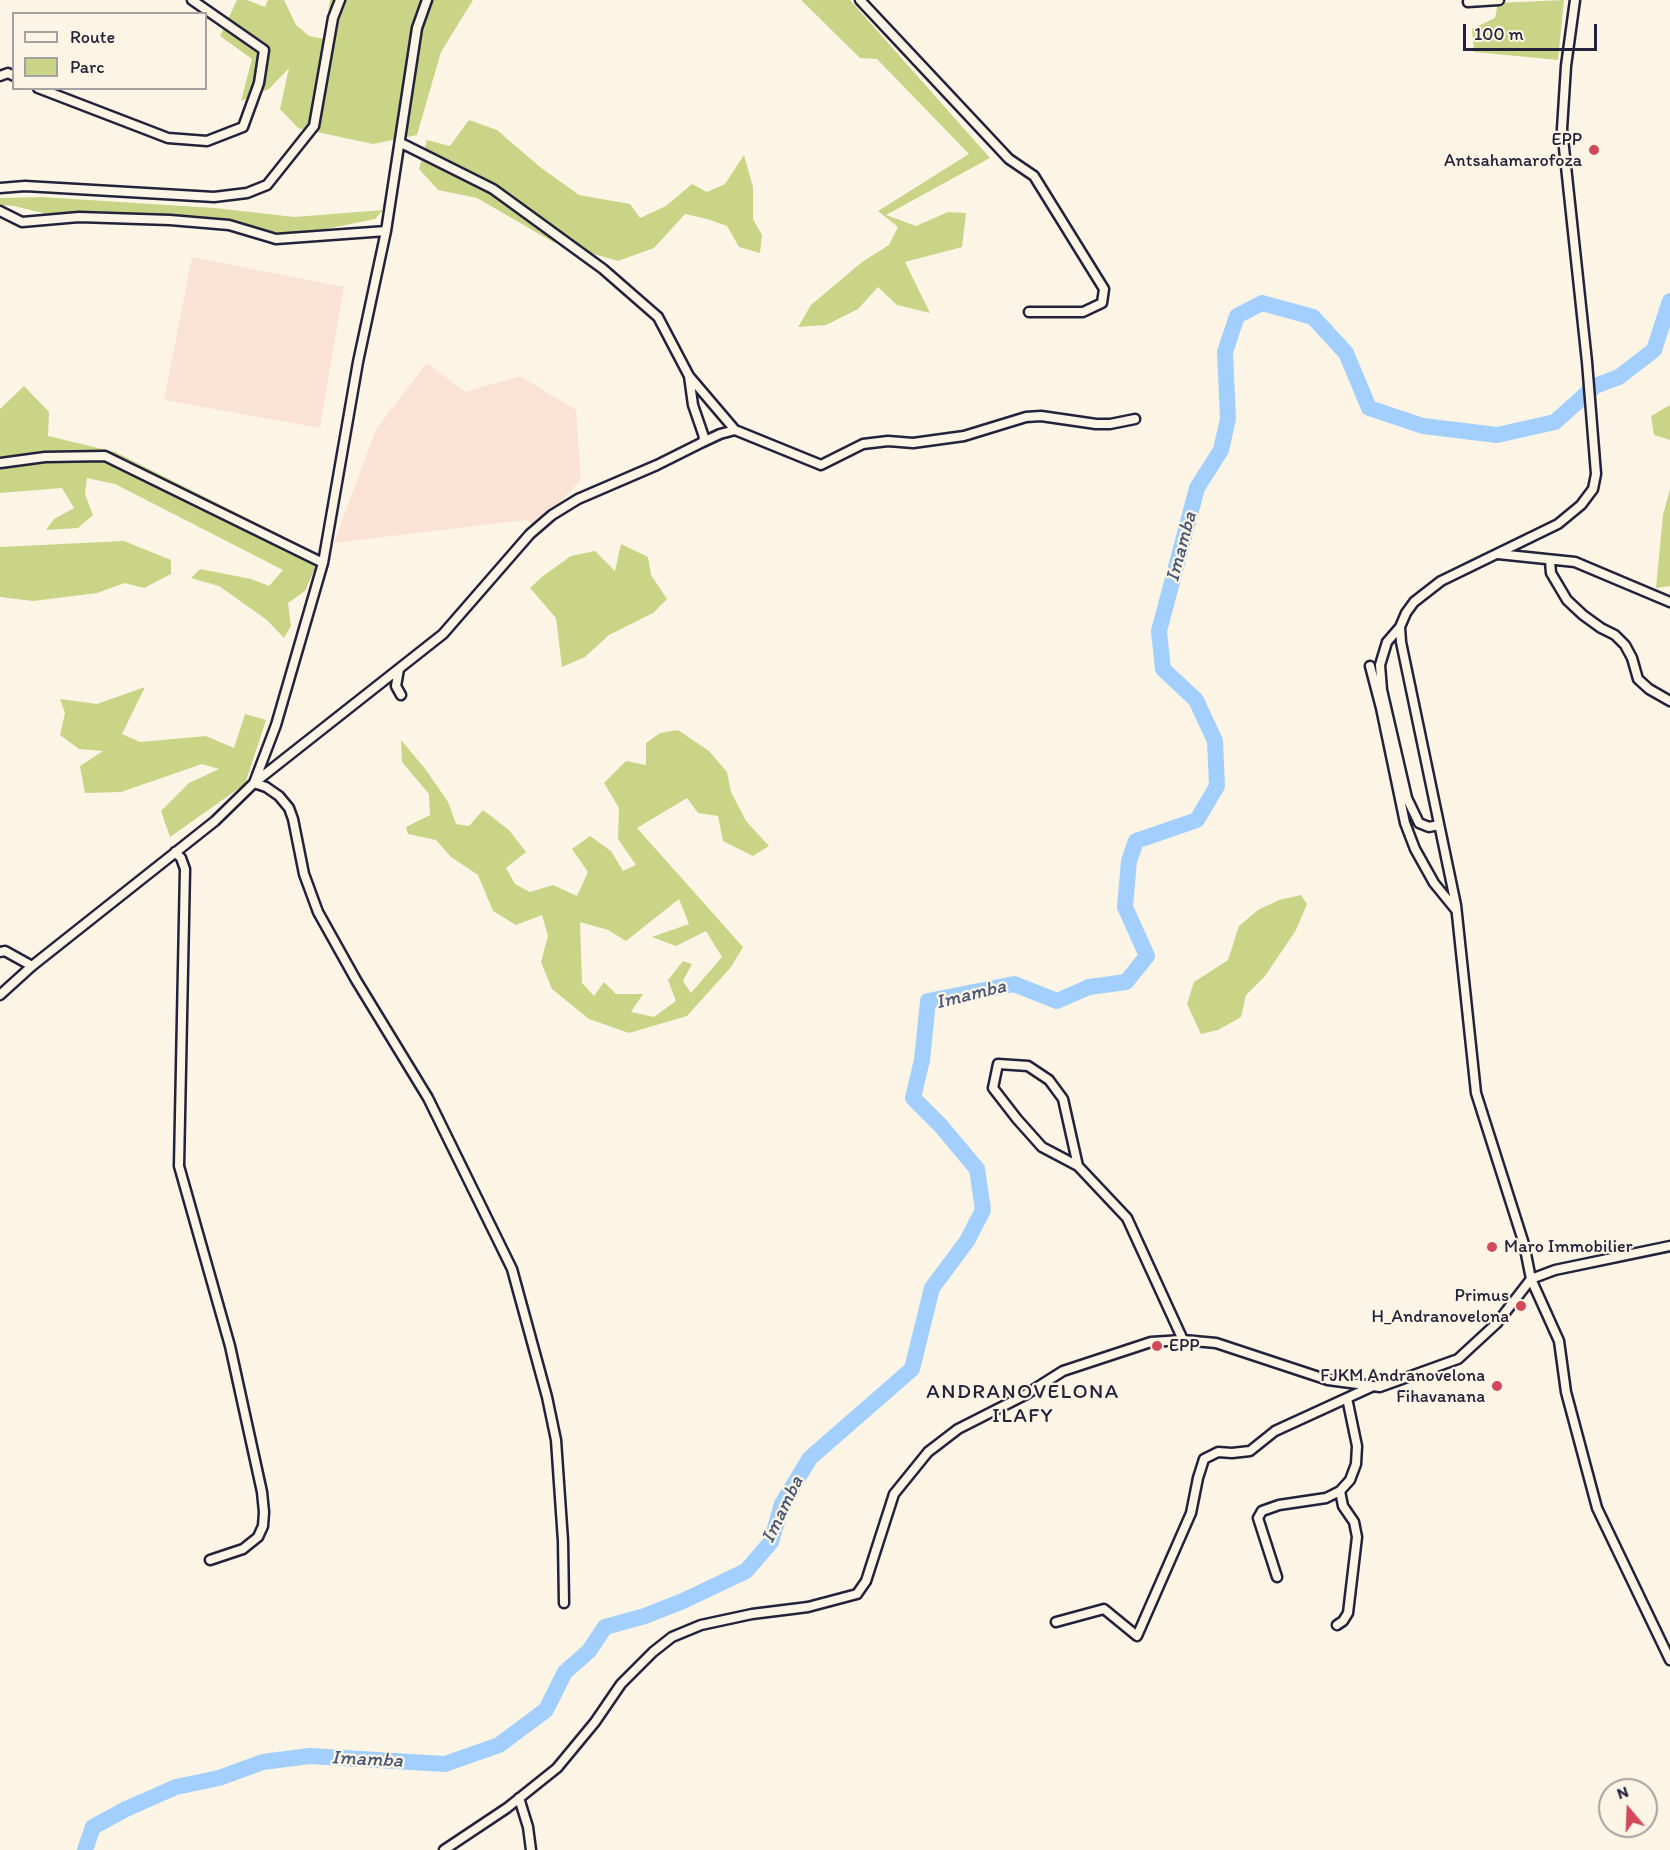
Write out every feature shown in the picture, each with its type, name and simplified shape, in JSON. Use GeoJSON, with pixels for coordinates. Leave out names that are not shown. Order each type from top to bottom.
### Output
{"type":"FeatureCollection","features":[{"type":"Feature","properties":{"kind":"street"},"geometry":{"type":"LineString","coordinates":[[43,90],[168,138],[207,141],[243,127],[258,83],[264,50],[192,0]]}},
{"type":"Feature","properties":{"kind":"street"},"geometry":{"type":"LineString","coordinates":[[0,188],[25,186],[214,197],[247,193],[267,185],[314,126],[333,18],[340,0]]}},
{"type":"Feature","properties":{"kind":"street"},"geometry":{"type":"LineString","coordinates":[[254,783],[276,726],[323,563],[358,362],[386,231],[417,28],[427,0]]}},
{"type":"Feature","properties":{"kind":"street"},"geometry":{"type":"LineString","coordinates":[[860,0],[1009,159],[1034,176],[1104,290],[1102,303],[1083,312],[1029,312]]}},
{"type":"Feature","properties":{"kind":"street"},"geometry":{"type":"LineString","coordinates":[[1467,2],[1499,0]]}},
{"type":"Feature","properties":{"kind":"street"},"geometry":{"type":"LineString","coordinates":[[1439,825],[1430,827],[1419,823],[1407,798],[1382,690],[1380,665],[1387,642],[1400,627],[1406,613],[1414,603],[1441,581],[1558,524],[1581,505],[1593,489],[1596,474],[1587,362],[1562,129],[1566,66],[1575,0]]}},
{"type":"Feature","properties":{"kind":"street"},"geometry":{"type":"LineString","coordinates":[[400,143],[493,189],[603,269],[658,317],[689,376],[735,430],[821,465],[863,444],[888,441],[912,443],[964,436],[1026,417],[1041,416],[1096,424],[1135,419]]}},
{"type":"Feature","properties":{"kind":"street"},"geometry":{"type":"LineString","coordinates":[[0,211],[22,222],[80,217],[170,220],[229,225],[276,239],[386,231]]}},
{"type":"Feature","properties":{"kind":"street"},"geometry":{"type":"LineString","coordinates":[[689,376],[693,405],[704,437],[702,442]]}},
{"type":"Feature","properties":{"kind":"street"},"geometry":{"type":"LineString","coordinates":[[0,995],[32,966],[215,821],[254,783],[443,634],[530,534],[552,515],[578,499],[657,465],[720,434],[735,430]]}},
{"type":"Feature","properties":{"kind":"street"},"geometry":{"type":"LineString","coordinates":[[0,463],[45,457],[105,456],[323,563]]}},
{"type":"Feature","properties":{"kind":"street"},"geometry":{"type":"LineString","coordinates":[[1497,554],[1575,562],[1670,602]]}},
{"type":"Feature","properties":{"kind":"street"},"geometry":{"type":"LineString","coordinates":[[1550,561],[1551,573],[1567,600],[1601,628],[1616,635],[1625,645],[1638,679],[1670,702]]}},
{"type":"Feature","properties":{"kind":"street"},"geometry":{"type":"LineString","coordinates":[[1400,627],[1408,679],[1456,910],[1476,1093],[1524,1244],[1531,1279],[1559,1341],[1566,1392],[1597,1508],[1670,1660]]}},
{"type":"Feature","properties":{"kind":"street"},"geometry":{"type":"LineString","coordinates":[[1370,666],[1405,823],[1415,849],[1434,884],[1456,910]]}},
{"type":"Feature","properties":{"kind":"street"},"geometry":{"type":"LineString","coordinates":[[399,669],[396,686],[401,695]]}},
{"type":"Feature","properties":{"kind":"street"},"geometry":{"type":"LineString","coordinates":[[254,783],[266,787],[279,796],[289,808],[304,873],[318,912],[356,980],[428,1098],[512,1269],[547,1397],[556,1440],[563,1541],[564,1603]]}},
{"type":"Feature","properties":{"kind":"street"},"geometry":{"type":"LineString","coordinates":[[175,852],[181,858],[185,869],[179,1166],[230,1347],[262,1492],[264,1512],[263,1526],[258,1537],[243,1549],[210,1560]]}},
{"type":"Feature","properties":{"kind":"street"},"geometry":{"type":"LineString","coordinates":[[0,952],[5,951],[32,966]]}},
{"type":"Feature","properties":{"kind":"street"},"geometry":{"type":"LineString","coordinates":[[1078,1166],[1063,1099],[1049,1080],[1028,1066],[998,1064],[993,1088],[1017,1119],[1042,1147],[1078,1166],[1127,1218],[1183,1340]]}},
{"type":"Feature","properties":{"kind":"street"},"geometry":{"type":"LineString","coordinates":[[444,1850],[519,1798],[557,1768],[595,1722],[621,1684],[653,1652],[672,1637],[701,1625],[752,1614],[808,1607],[857,1594],[866,1581],[894,1494],[928,1452],[958,1429],[1025,1395],[1063,1371],[1151,1342],[1183,1340],[1216,1343],[1243,1350],[1328,1380],[1380,1388],[1458,1359],[1497,1323],[1531,1279],[1555,1270],[1670,1246]]}},
{"type":"Feature","properties":{"kind":"street"},"geometry":{"type":"LineString","coordinates":[[1056,1622],[1104,1609],[1137,1636],[1191,1513],[1204,1460],[1218,1452],[1250,1451],[1275,1431],[1371,1386]]}},
{"type":"Feature","properties":{"kind":"street"},"geometry":{"type":"LineString","coordinates":[[1277,1577],[1258,1518],[1262,1511],[1279,1505],[1326,1498],[1340,1491],[1350,1479],[1357,1446],[1347,1398]]}},
{"type":"Feature","properties":{"kind":"street"},"geometry":{"type":"LineString","coordinates":[[1336,1625],[1343,1621],[1348,1613],[1357,1537],[1354,1522],[1343,1506],[1340,1491]]}},
{"type":"Feature","properties":{"kind":"street"},"geometry":{"type":"LineString","coordinates":[[519,1798],[528,1827],[531,1850]]}},
{"type":"Feature","properties":{"kind":"shaded area"},"geometry":{"type":"Polygon","coordinates":[[[192,257],[344,287],[320,428],[164,400],[192,257]]]}},
{"type":"Feature","properties":{"kind":"shaded area"},"geometry":{"type":"Polygon","coordinates":[[[427,363],[465,392],[520,376],[576,410],[581,480],[537,526],[525,520],[334,543],[376,429],[427,363]]]}},
{"type":"Feature","properties":{"kind":"green space"},"geometry":{"type":"Polygon","coordinates":[[[237,0],[247,0],[265,7],[268,0],[284,0],[296,25],[309,36],[324,39],[330,0],[473,0],[441,52],[417,135],[373,144],[298,128],[280,109],[289,68],[269,89],[241,101],[252,59],[220,36],[237,0]]]}},
{"type":"Feature","properties":{"kind":"green space"},"geometry":{"type":"Polygon","coordinates":[[[801,0],[850,0],[990,158],[886,215],[916,226],[948,212],[966,213],[962,247],[905,262],[930,313],[897,305],[878,287],[858,309],[826,325],[798,327],[811,305],[862,262],[889,245],[898,227],[878,211],[969,154],[877,59],[860,58],[801,0]]]}},
{"type":"Feature","properties":{"kind":"green space"},"geometry":{"type":"Polygon","coordinates":[[[1564,0],[1558,60],[1474,52],[1472,29],[1495,18],[1498,3],[1564,0]]]}},
{"type":"Feature","properties":{"kind":"green space"},"geometry":{"type":"Polygon","coordinates":[[[469,120],[497,130],[540,167],[579,195],[630,204],[640,218],[666,206],[692,184],[707,192],[725,184],[744,155],[753,187],[753,219],[762,235],[760,253],[739,247],[727,226],[685,214],[654,248],[618,261],[553,242],[477,198],[438,190],[419,169],[427,140],[450,146],[469,120]]]}},
{"type":"Feature","properties":{"kind":"green space"},"geometry":{"type":"Polygon","coordinates":[[[41,197],[215,208],[294,217],[383,210],[375,219],[297,235],[269,231],[238,222],[172,215],[51,215],[0,205],[0,198],[41,197]]]}},
{"type":"Feature","properties":{"kind":"green space"},"geometry":{"type":"Polygon","coordinates":[[[24,386],[49,412],[48,436],[115,452],[321,555],[305,591],[288,603],[291,626],[284,638],[267,620],[219,586],[191,578],[200,569],[251,579],[269,586],[283,570],[115,484],[87,478],[85,494],[93,515],[78,528],[46,530],[54,519],[74,508],[62,488],[0,493],[0,409],[24,386]]]}},
{"type":"Feature","properties":{"kind":"green space"},"geometry":{"type":"Polygon","coordinates":[[[1670,405],[1670,440],[1654,435],[1651,416],[1670,405]]]}},
{"type":"Feature","properties":{"kind":"green space"},"geometry":{"type":"Polygon","coordinates":[[[1670,489],[1670,586],[1656,588],[1663,515],[1670,489]]]}},
{"type":"Feature","properties":{"kind":"green space"},"geometry":{"type":"Polygon","coordinates":[[[124,541],[171,560],[171,574],[144,588],[125,583],[97,593],[33,601],[0,597],[0,547],[124,541]]]}},
{"type":"Feature","properties":{"kind":"green space"},"geometry":{"type":"Polygon","coordinates":[[[621,544],[648,557],[651,575],[667,599],[653,613],[609,635],[585,657],[562,667],[556,618],[530,588],[571,556],[595,551],[615,571],[621,544]]]}},
{"type":"Feature","properties":{"kind":"green space"},"geometry":{"type":"Polygon","coordinates":[[[145,687],[122,734],[140,742],[206,736],[234,748],[245,714],[266,720],[245,784],[170,837],[161,811],[189,783],[219,769],[202,764],[121,792],[85,793],[80,766],[103,751],[79,749],[60,735],[65,713],[60,699],[97,704],[145,687]]]}},
{"type":"Feature","properties":{"kind":"green space"},"geometry":{"type":"Polygon","coordinates":[[[678,730],[709,751],[727,772],[731,792],[746,821],[769,846],[753,856],[723,841],[718,816],[698,813],[687,798],[637,828],[743,947],[731,967],[687,1016],[629,1033],[589,1019],[552,989],[541,962],[548,936],[542,915],[516,925],[493,911],[478,875],[451,857],[436,840],[408,834],[406,827],[430,815],[429,794],[402,762],[401,740],[448,802],[456,824],[469,826],[483,810],[509,830],[526,852],[506,868],[515,884],[530,892],[553,885],[577,896],[588,872],[572,849],[590,836],[611,851],[623,871],[636,865],[618,839],[619,808],[604,783],[626,761],[646,765],[646,743],[660,733],[678,730]],[[679,899],[626,941],[608,930],[580,922],[582,983],[594,996],[604,982],[616,994],[643,994],[631,1012],[654,1017],[676,1001],[668,980],[683,961],[692,964],[683,981],[691,993],[722,957],[706,931],[676,946],[652,937],[689,924],[679,899]]]}},
{"type":"Feature","properties":{"kind":"green space"},"geometry":{"type":"Polygon","coordinates":[[[1301,895],[1307,904],[1296,930],[1265,976],[1246,995],[1241,1017],[1218,1030],[1201,1034],[1187,1004],[1194,982],[1228,960],[1239,926],[1258,910],[1279,900],[1301,895]]]}},
{"type":"Feature","properties":{"kind":"waterway","name":"Imamba"},"geometry":{"type":"LineString","coordinates":[[85,1850],[93,1827],[126,1809],[176,1787],[219,1778],[263,1762],[310,1756],[445,1764],[499,1745],[546,1710],[565,1672],[589,1651],[605,1627],[645,1616],[683,1601],[746,1571],[771,1542],[782,1504],[810,1458],[912,1369],[932,1288],[967,1241],[983,1210],[977,1169],[941,1126],[913,1098],[922,1060],[928,1001],[1014,984],[1057,1001],[1089,987],[1126,982],[1147,956],[1125,907],[1129,861],[1136,841],[1197,820],[1217,786],[1215,741],[1196,700],[1163,669],[1159,631],[1197,488],[1221,450],[1228,419],[1225,352],[1237,316],[1262,303],[1313,317],[1346,353],[1369,408],[1423,426],[1497,435],[1555,422],[1595,386],[1619,377],[1654,350],[1670,301]]}},
{"type":"Feature","properties":{"kind":"place","name":"EPP Antsahamarofoza"},"geometry":{"type":"Point","coordinates":[1594,150]}},
{"type":"Feature","properties":{"kind":"place","name":"Maro Immobilier"},"geometry":{"type":"Point","coordinates":[1492,1247]}},
{"type":"Feature","properties":{"kind":"place","name":"Primus H_Andranovelona"},"geometry":{"type":"Point","coordinates":[1521,1306]}},
{"type":"Feature","properties":{"kind":"place","name":"EPP"},"geometry":{"type":"Point","coordinates":[1157,1346]}},
{"type":"Feature","properties":{"kind":"place","name":"FJKM Andranovelona Fihavanana"},"geometry":{"type":"Point","coordinates":[1497,1386]}},
{"type":"Feature","properties":{"kind":"district","name":"ANDRANOVELONA ILAFY"},"geometry":{"type":"Point","coordinates":[1023,1405]}}]}
